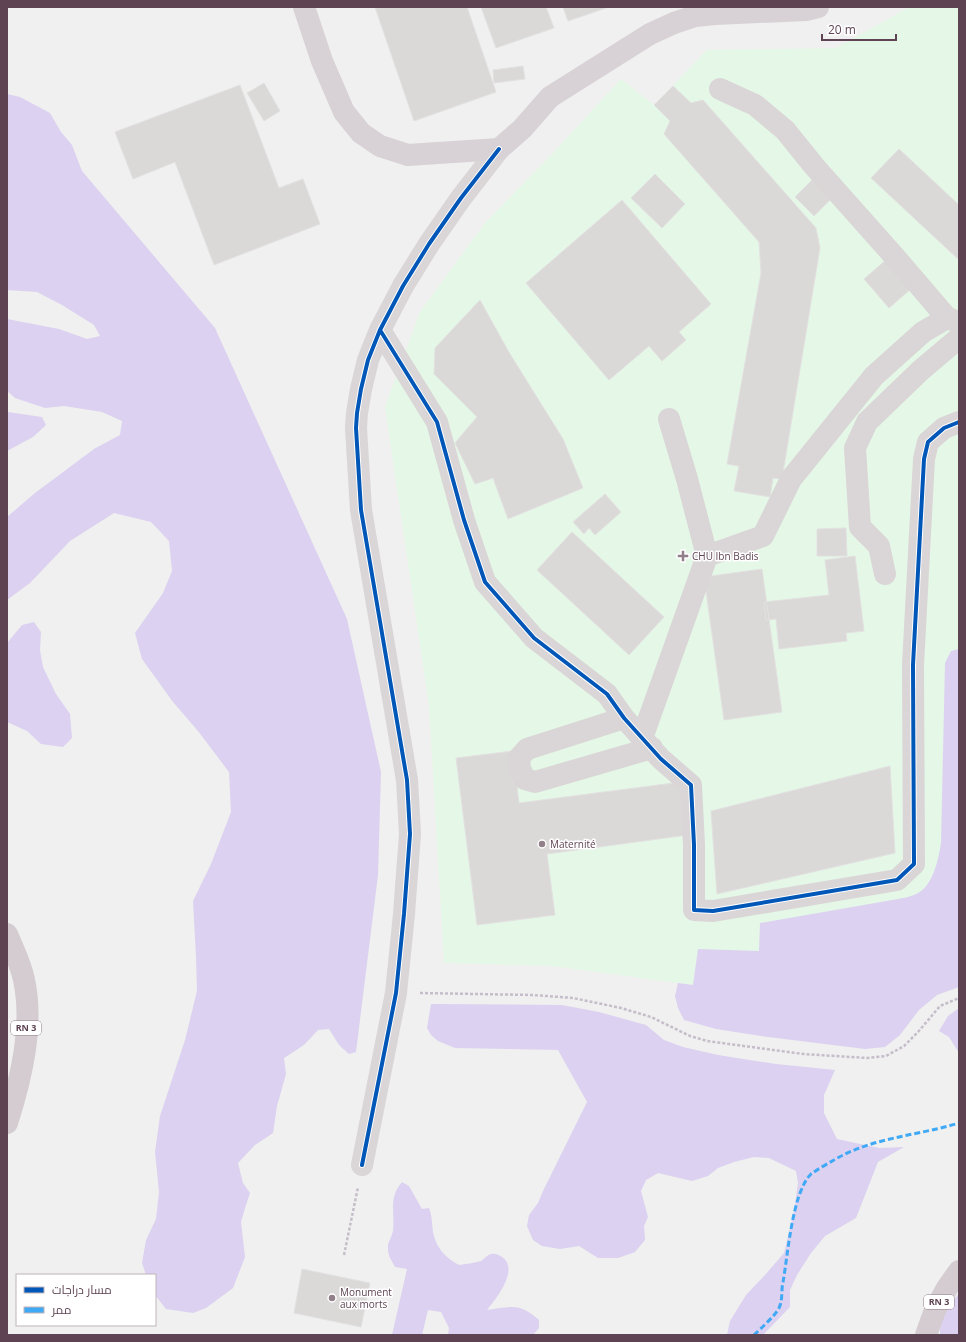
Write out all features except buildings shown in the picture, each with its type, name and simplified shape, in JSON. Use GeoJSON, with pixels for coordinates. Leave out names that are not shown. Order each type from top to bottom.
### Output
{"type":"FeatureCollection","features":[{"type":"Feature","properties":{"kind":"main road"},"geometry":{"type":"LineString","coordinates":[[304,7],[322,61],[344,112],[361,134],[380,146],[408,155],[499,149],[522,130],[550,97],[650,34],[674,22],[695,16],[806,10],[818,7]]}},
{"type":"Feature","properties":{"kind":"main road","name":"RN 3"},"geometry":{"type":"LineString","coordinates":[[7,934],[24,980],[28,1015],[24,1056],[15,1098],[7,1123]]}},
{"type":"Feature","properties":{"kind":"main road","name":"RN 3"},"geometry":{"type":"LineString","coordinates":[[926,1335],[935,1310],[947,1288],[959,1271]]}},
{"type":"Feature","properties":{"kind":"street"},"geometry":{"type":"LineString","coordinates":[[707,556],[763,536],[791,480],[874,376],[923,332],[953,320],[814,166],[785,130],[755,105],[720,89]]}},
{"type":"Feature","properties":{"kind":"street"},"geometry":{"type":"LineString","coordinates":[[362,1165],[396,993],[410,834],[407,780],[361,510],[356,428],[357,413],[368,360],[380,330],[403,286],[429,244],[461,198],[499,149]]}},
{"type":"Feature","properties":{"kind":"street"},"geometry":{"type":"LineString","coordinates":[[380,330],[437,422],[464,520],[484,582],[534,638],[608,694],[624,718],[661,759],[690,785],[694,845],[694,910],[713,911],[897,880],[914,864],[913,665],[924,459],[928,442],[944,428],[959,422]]}},
{"type":"Feature","properties":{"kind":"street"},"geometry":{"type":"LineString","coordinates":[[885,574],[879,546],[860,527],[855,448],[867,422],[921,370],[959,338]]}},
{"type":"Feature","properties":{"kind":"street"},"geometry":{"type":"LineString","coordinates":[[647,743],[707,556],[689,485],[669,419]]}},
{"type":"Feature","properties":{"kind":"street"},"geometry":{"type":"LineString","coordinates":[[624,718],[527,748],[519,758],[520,769],[525,779],[535,782],[647,743]]}},
{"type":"Feature","properties":{"kind":"path"},"geometry":{"type":"LineString","coordinates":[[396,993],[533,995],[574,998],[651,1016],[690,1036],[707,1041],[804,1054],[867,1058],[886,1056],[904,1046],[940,1006],[959,998]]}},
{"type":"Feature","properties":{"kind":"path"},"geometry":{"type":"LineString","coordinates":[[344,1256],[362,1165]]}},
{"type":"Feature","properties":{"kind":"shaded area","name":"CHU Ibn Badis"},"geometry":{"type":"Polygon","coordinates":[[[910,7],[959,7],[959,976],[759,951],[693,985],[552,966],[444,963],[429,706],[385,407],[420,312],[485,223],[553,153],[621,79],[654,105],[707,50],[836,48],[910,7]]]}},
{"type":"Feature","properties":{"kind":"shaded area"},"geometry":{"type":"Polygon","coordinates":[[[7,94],[20,97],[50,113],[61,132],[72,145],[82,171],[215,328],[347,619],[381,772],[378,875],[356,1052],[349,1054],[339,1045],[329,1029],[318,1030],[304,1045],[284,1058],[286,1074],[277,1106],[273,1133],[255,1145],[238,1163],[243,1183],[250,1193],[241,1222],[245,1257],[233,1288],[206,1308],[193,1313],[166,1309],[156,1296],[156,1274],[146,1274],[142,1263],[146,1240],[156,1219],[159,1192],[155,1152],[160,1116],[185,1040],[197,991],[193,901],[211,864],[231,812],[229,772],[198,731],[173,702],[142,659],[135,633],[163,593],[172,571],[169,541],[151,522],[114,513],[70,541],[30,583],[7,600],[7,517],[35,493],[94,449],[120,435],[122,421],[102,412],[64,406],[45,408],[15,398],[7,391],[7,319],[59,329],[87,339],[100,336],[94,325],[62,305],[37,292],[7,290],[7,94]]]}},
{"type":"Feature","properties":{"kind":"shaded area"},"geometry":{"type":"Polygon","coordinates":[[[8,412],[42,417],[46,425],[33,437],[7,451],[8,412]]]}},
{"type":"Feature","properties":{"kind":"shaded area"},"geometry":{"type":"Polygon","coordinates":[[[34,622],[41,632],[40,650],[43,667],[56,694],[70,714],[72,738],[63,747],[41,744],[27,731],[7,722],[7,643],[22,625],[34,622]]]}},
{"type":"Feature","properties":{"kind":"shaded area"},"geometry":{"type":"Polygon","coordinates":[[[959,649],[959,987],[937,995],[919,1010],[900,1035],[885,1047],[865,1049],[761,1036],[716,1029],[684,1020],[678,1008],[675,996],[678,983],[693,985],[698,949],[759,951],[760,923],[906,897],[914,895],[926,886],[934,873],[941,843],[945,663],[951,651],[959,649]]]}},
{"type":"Feature","properties":{"kind":"shaded area"},"geometry":{"type":"Polygon","coordinates":[[[431,1004],[562,1005],[599,1012],[646,1025],[664,1040],[683,1047],[718,1055],[776,1064],[835,1070],[824,1095],[824,1113],[837,1139],[879,1148],[904,1147],[878,1162],[856,1218],[825,1236],[811,1253],[797,1275],[790,1290],[790,1307],[763,1335],[727,1335],[730,1321],[746,1295],[784,1253],[794,1211],[798,1183],[796,1171],[769,1158],[754,1157],[718,1168],[708,1176],[692,1181],[658,1173],[646,1180],[641,1191],[648,1217],[644,1226],[645,1240],[635,1252],[618,1258],[598,1258],[579,1246],[560,1249],[542,1246],[533,1240],[527,1226],[529,1215],[538,1203],[587,1102],[558,1050],[455,1048],[438,1041],[431,1035],[427,1028],[431,1004]]]}},
{"type":"Feature","properties":{"kind":"shaded area"},"geometry":{"type":"Polygon","coordinates":[[[959,1008],[959,1053],[949,1037],[939,1031],[948,1016],[959,1008]]]}},
{"type":"Feature","properties":{"kind":"shaded area"},"geometry":{"type":"Polygon","coordinates":[[[402,1182],[409,1186],[422,1209],[429,1208],[436,1243],[442,1252],[450,1259],[459,1265],[481,1261],[488,1255],[494,1254],[502,1257],[507,1262],[509,1269],[505,1284],[487,1310],[514,1307],[526,1310],[539,1320],[539,1328],[533,1335],[448,1335],[449,1328],[441,1312],[428,1310],[422,1335],[392,1335],[407,1269],[395,1267],[388,1252],[388,1244],[393,1231],[393,1206],[395,1194],[402,1182]]]}},
{"type":"Feature","properties":{"kind":"shaded area"},"geometry":{"type":"Polygon","coordinates":[[[959,1293],[959,1335],[940,1335],[943,1317],[959,1293]]]}},
{"type":"Feature","properties":{"kind":"marked path"},"geometry":{"type":"LineString","coordinates":[[754,1335],[779,1308],[795,1209],[799,1195],[811,1174],[849,1152],[864,1146],[959,1123]]}},
{"type":"Feature","properties":{"kind":"cycle path"},"geometry":{"type":"LineString","coordinates":[[362,1165],[396,993],[410,834],[407,780],[361,510],[356,428],[357,413],[368,360],[380,330],[403,286],[429,244],[461,198],[499,149]]}},
{"type":"Feature","properties":{"kind":"cycle path"},"geometry":{"type":"LineString","coordinates":[[380,330],[437,422],[464,520],[485,582],[534,638],[607,694],[624,718],[661,759],[691,785],[694,845],[694,910],[713,911],[897,880],[914,864],[913,665],[924,459],[928,442],[944,428],[959,422]]}},
{"type":"Feature","properties":{"kind":"place","name":"CHU Ibn Badis"},"geometry":{"type":"Point","coordinates":[683,556]}},
{"type":"Feature","properties":{"kind":"place","name":"Maternité"},"geometry":{"type":"Point","coordinates":[542,844]}},
{"type":"Feature","properties":{"kind":"place","name":"Monument aux morts"},"geometry":{"type":"Point","coordinates":[332,1298]}}]}
